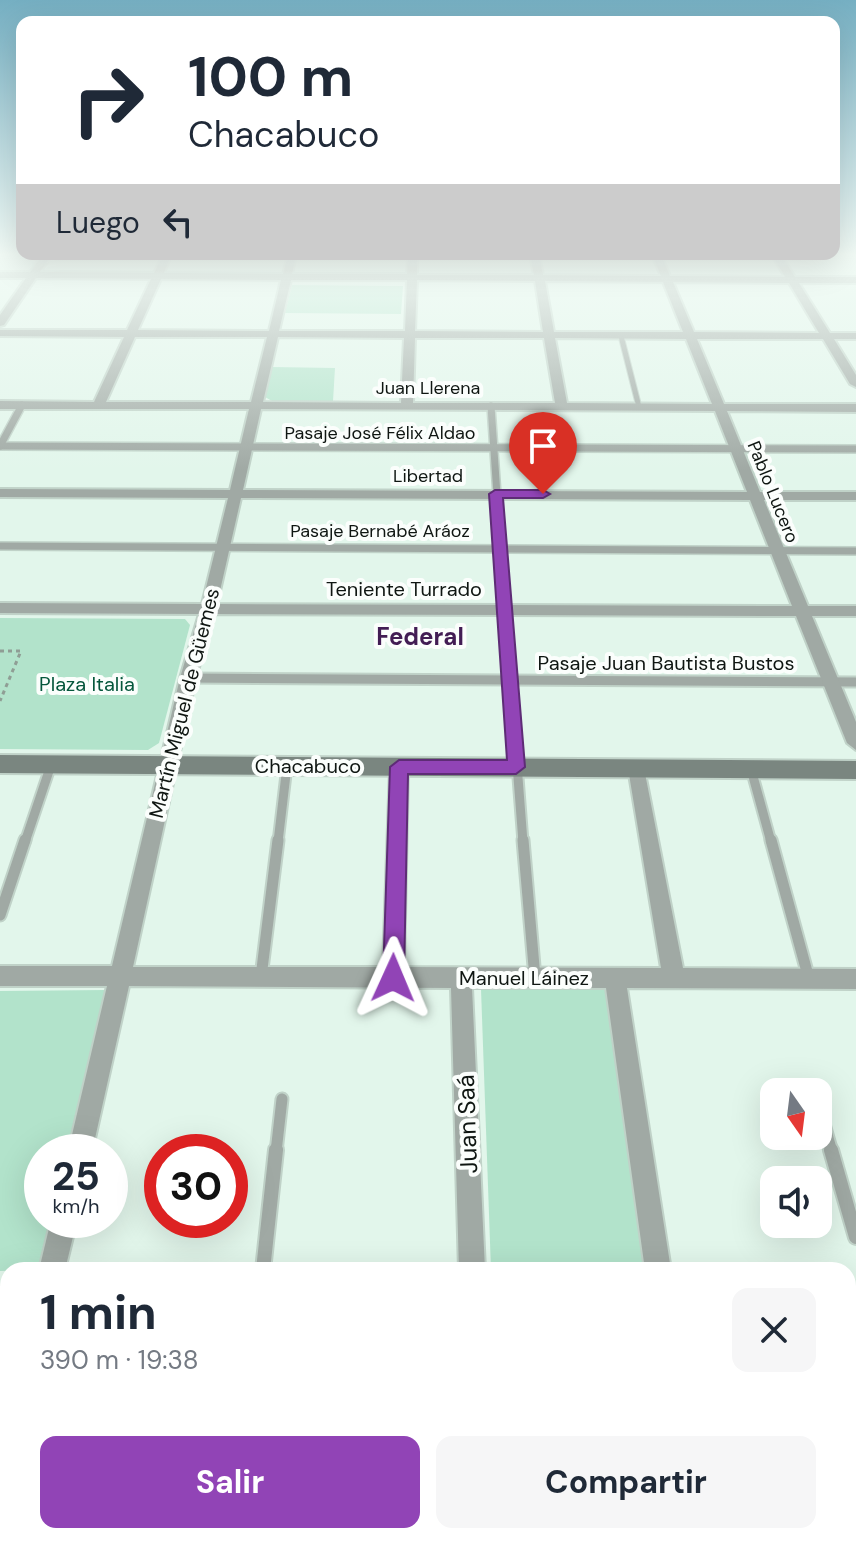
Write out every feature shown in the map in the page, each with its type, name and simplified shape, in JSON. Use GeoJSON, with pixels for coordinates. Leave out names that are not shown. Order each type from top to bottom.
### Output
{"type":"FeatureCollection","features":[{"type":"Feature","properties":{"kind":"main road","name":"Chacabuco"},"geometry":{"type":"LineString","coordinates":[[0,764],[856,770]]}},
{"type":"Feature","properties":{"kind":"street"},"geometry":{"type":"LineString","coordinates":[[98,406],[134,327]]}},
{"type":"Feature","properties":{"kind":"street","name":"Martín Miguel de Güemes"},"geometry":{"type":"LineString","coordinates":[[84,1134],[188,678],[208,609],[275,327]]}},
{"type":"Feature","properties":{"kind":"street"},"geometry":{"type":"LineString","coordinates":[[407,406],[411,327]]}},
{"type":"Feature","properties":{"kind":"street"},"geometry":{"type":"LineString","coordinates":[[549,327],[562,407]]}},
{"type":"Feature","properties":{"kind":"street","name":"Pablo Lucero"},"geometry":{"type":"LineString","coordinates":[[686,327],[856,743]]}},
{"type":"Feature","properties":{"kind":"street"},"geometry":{"type":"LineString","coordinates":[[821,327],[856,384]]}},
{"type":"Feature","properties":{"kind":"street"},"geometry":{"type":"LineString","coordinates":[[0,333],[856,336]]}},
{"type":"Feature","properties":{"kind":"street","name":"Juan Llerena"},"geometry":{"type":"LineString","coordinates":[[0,405],[856,408]]}},
{"type":"Feature","properties":{"kind":"street","name":"Libertad"},"geometry":{"type":"LineString","coordinates":[[0,493],[856,496]]}},
{"type":"Feature","properties":{"kind":"street","name":"Teniente Turrado"},"geometry":{"type":"LineString","coordinates":[[0,608],[856,611]]}},
{"type":"Feature","properties":{"kind":"street"},"geometry":{"type":"LineString","coordinates":[[393,978],[399,767]]}},
{"type":"Feature","properties":{"kind":"street"},"geometry":{"type":"LineString","coordinates":[[637,768],[674,979]]}},
{"type":"Feature","properties":{"kind":"street","name":"Manuel Láinez"},"geometry":{"type":"LineString","coordinates":[[0,976],[856,979]]}},
{"type":"Feature","properties":{"kind":"street","name":"Juan Saá"},"geometry":{"type":"LineString","coordinates":[[461,978],[472,1262]]}},
{"type":"Feature","properties":{"kind":"street"},"geometry":{"type":"LineString","coordinates":[[615,979],[657,1262]]}},
{"type":"Feature","properties":{"kind":"street"},"geometry":{"type":"LineString","coordinates":[[54,1262],[60,1238]]}},
{"type":"Feature","properties":{"kind":"lane"},"geometry":{"type":"LineString","coordinates":[[621,336],[639,407]]}},
{"type":"Feature","properties":{"kind":"lane"},"geometry":{"type":"LineString","coordinates":[[0,446],[22,405]]}},
{"type":"Feature","properties":{"kind":"lane"},"geometry":{"type":"LineString","coordinates":[[491,406],[495,494],[535,978]]}},
{"type":"Feature","properties":{"kind":"lane","name":"Pasaje José Félix Aldao"},"geometry":{"type":"LineString","coordinates":[[0,446],[856,449]]}},
{"type":"Feature","properties":{"kind":"lane","name":"Pasaje Bernabé Aráoz"},"geometry":{"type":"LineString","coordinates":[[0,546],[856,551]]}},
{"type":"Feature","properties":{"kind":"lane","name":"Pasaje Juan Bautista Bustos"},"geometry":{"type":"LineString","coordinates":[[188,678],[856,682]]}},
{"type":"Feature","properties":{"kind":"lane"},"geometry":{"type":"LineString","coordinates":[[0,915],[51,765]]}},
{"type":"Feature","properties":{"kind":"lane"},"geometry":{"type":"LineString","coordinates":[[261,978],[287,766]]}},
{"type":"Feature","properties":{"kind":"lane"},"geometry":{"type":"LineString","coordinates":[[751,769],[809,979]]}},
{"type":"Feature","properties":{"kind":"lane"},"geometry":{"type":"LineString","coordinates":[[264,1262],[282,1099]]}},
{"type":"Feature","properties":{"kind":"lane"},"geometry":{"type":"LineString","coordinates":[[831,1150],[856,1237]]}},
{"type":"Feature","properties":{"kind":"path"},"geometry":{"type":"LineString","coordinates":[[0,651],[21,651],[0,701]]}},
{"type":"Feature","properties":{"kind":"green space"},"geometry":{"type":"Polygon","coordinates":[[[272,367],[335,368],[333,401],[272,401],[265,397],[272,367]]]}},
{"type":"Feature","properties":{"kind":"green space","name":"Plaza Italia"},"geometry":{"type":"Polygon","coordinates":[[[0,618],[185,619],[190,625],[159,743],[148,750],[0,749],[0,618]]]}},
{"type":"Feature","properties":{"kind":"green space"},"geometry":{"type":"Polygon","coordinates":[[[481,989],[607,989],[644,1262],[491,1262],[481,989]]]}},
{"type":"Feature","properties":{"kind":"green space"},"geometry":{"type":"Polygon","coordinates":[[[106,990],[71,1134],[24,1134],[24,1238],[46,1238],[40,1262],[0,1262],[0,991],[106,990]]]}},
{"type":"Feature","properties":{"kind":"district","name":"Federal"},"geometry":{"type":"Point","coordinates":[420,636]}},
{"type":"Feature","properties":{"kind":"route"},"geometry":{"type":"LineString","coordinates":[[393,978],[399,767],[516,767],[495,494],[543,494]]}}]}
